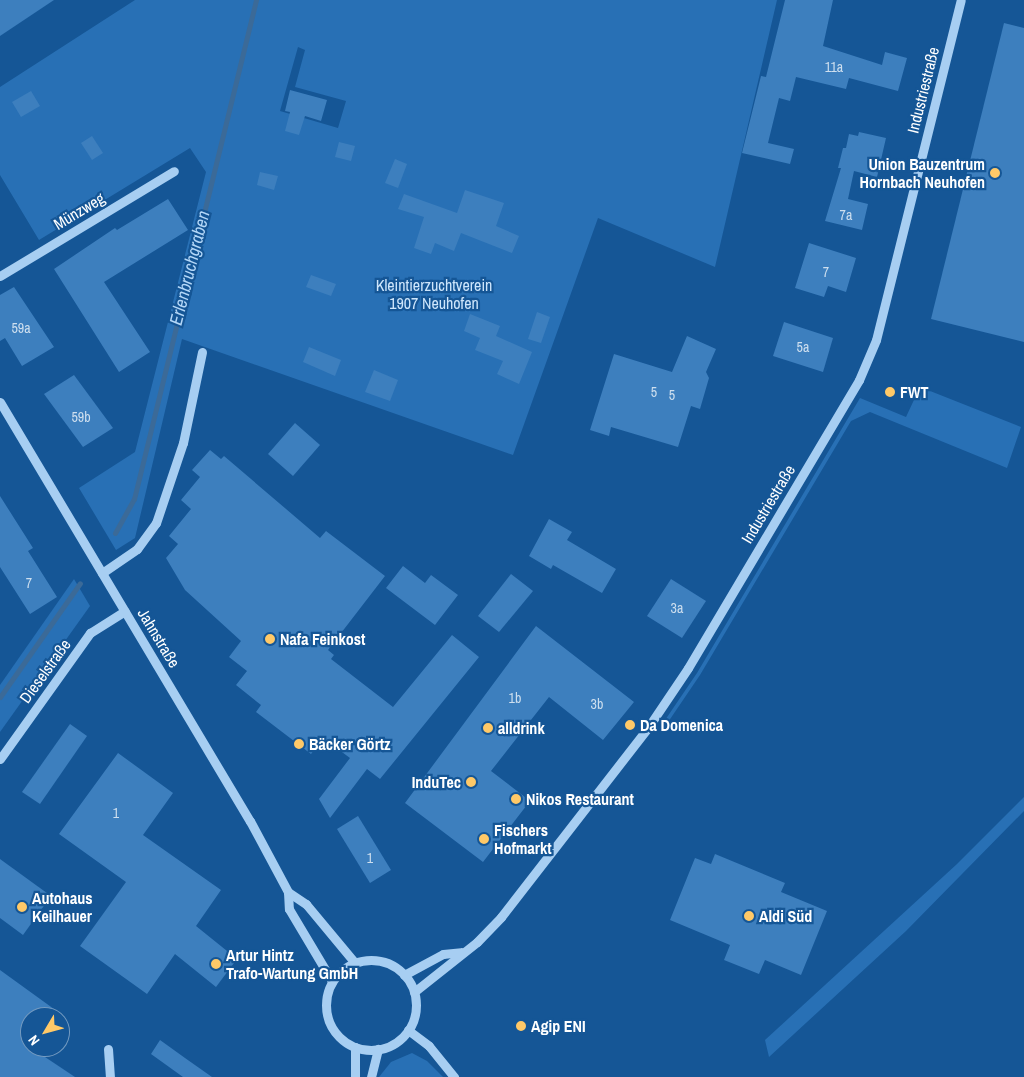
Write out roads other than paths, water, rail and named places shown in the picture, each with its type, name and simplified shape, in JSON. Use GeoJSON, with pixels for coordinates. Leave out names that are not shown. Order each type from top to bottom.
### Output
{"type":"FeatureCollection","features":[{"type":"Feature","properties":{"kind":"street","name":"Industriestraße"},"geometry":{"type":"LineString","coordinates":[[414,992],[445,970],[461,952],[477,942],[501,917],[646,729],[688,668],[860,380],[876,340],[961,0]]}},
{"type":"Feature","properties":{"kind":"street","name":"Münzweg"},"geometry":{"type":"LineString","coordinates":[[0,276],[174,172]]}},
{"type":"Feature","properties":{"kind":"street"},"geometry":{"type":"LineString","coordinates":[[102,573],[137,549],[156,523],[182,443],[202,352]]}},
{"type":"Feature","properties":{"kind":"street","name":"Jahnstraße"},"geometry":{"type":"LineString","coordinates":[[0,402],[125,611],[288,892],[290,910],[332,981]]}},
{"type":"Feature","properties":{"kind":"street","name":"Dieselstraße"},"geometry":{"type":"LineString","coordinates":[[0,759],[90,633],[125,611]]}},
{"type":"Feature","properties":{"kind":"street","name":"Jahnstraße"},"geometry":{"type":"LineString","coordinates":[[288,892],[306,904],[355,963]]}},
{"type":"Feature","properties":{"kind":"street","name":"Industriestraße"},"geometry":{"type":"LineString","coordinates":[[404,975],[443,954],[461,952]]}},
{"type":"Feature","properties":{"kind":"street"},"geometry":{"type":"LineString","coordinates":[[381,961],[404,975],[414,992],[414,1018],[408,1030],[390,1046],[378,1049],[355,1047],[339,1036],[328,1019],[326,1006],[332,981],[342,970],[355,963],[381,961]]}},
{"type":"Feature","properties":{"kind":"street"},"geometry":{"type":"LineString","coordinates":[[408,1030],[441,1059],[454,1077]]}},
{"type":"Feature","properties":{"kind":"street"},"geometry":{"type":"LineString","coordinates":[[354,1077],[355,1047]]}},
{"type":"Feature","properties":{"kind":"street"},"geometry":{"type":"LineString","coordinates":[[108,1049],[110,1077]]}},
{"type":"Feature","properties":{"kind":"street"},"geometry":{"type":"LineString","coordinates":[[371,1077],[378,1049]]}},
{"type":"Feature","properties":{"kind":"waterway","name":"Erlenbruchgraben"},"geometry":{"type":"LineString","coordinates":[[115,533],[134,499],[256,0]]}},
{"type":"Feature","properties":{"kind":"waterway","name":"Erlenbruchgraben"},"geometry":{"type":"LineString","coordinates":[[0,697],[80,583]]}},
{"type":"Feature","properties":{"kind":"place","name":"Union Bauzentrum Hornbach Neuhofen"},"geometry":{"type":"Point","coordinates":[995,173]}},
{"type":"Feature","properties":{"kind":"place","name":"FWT"},"geometry":{"type":"Point","coordinates":[890,392]}},
{"type":"Feature","properties":{"kind":"place","name":"Nafa Feinkost"},"geometry":{"type":"Point","coordinates":[270,639]}},
{"type":"Feature","properties":{"kind":"place","name":"Da Domenica"},"geometry":{"type":"Point","coordinates":[630,725]}},
{"type":"Feature","properties":{"kind":"place","name":"alldrink"},"geometry":{"type":"Point","coordinates":[488,728]}},
{"type":"Feature","properties":{"kind":"place","name":"Bäcker Görtz"},"geometry":{"type":"Point","coordinates":[299,744]}},
{"type":"Feature","properties":{"kind":"place","name":"InduTec"},"geometry":{"type":"Point","coordinates":[471,782]}},
{"type":"Feature","properties":{"kind":"place","name":"Nikos Restaurant"},"geometry":{"type":"Point","coordinates":[516,799]}},
{"type":"Feature","properties":{"kind":"place","name":"Fischers Hofmarkt"},"geometry":{"type":"Point","coordinates":[484,839]}},
{"type":"Feature","properties":{"kind":"place","name":"Autohaus Keilhauer"},"geometry":{"type":"Point","coordinates":[22,907]}},
{"type":"Feature","properties":{"kind":"place","name":"Aldi Süd"},"geometry":{"type":"Point","coordinates":[749,916]}},
{"type":"Feature","properties":{"kind":"place","name":"Artur Hintz Trafo-Wartung GmbH"},"geometry":{"type":"Point","coordinates":[216,964]}},
{"type":"Feature","properties":{"kind":"place","name":"Agip ENI"},"geometry":{"type":"Point","coordinates":[521,1026]}},
{"type":"Feature","properties":{"kind":"park label","name":"Kleintierzuchtverein 1907 Neuhofen"},"geometry":{"type":"Point","coordinates":[434,294]}}]}
